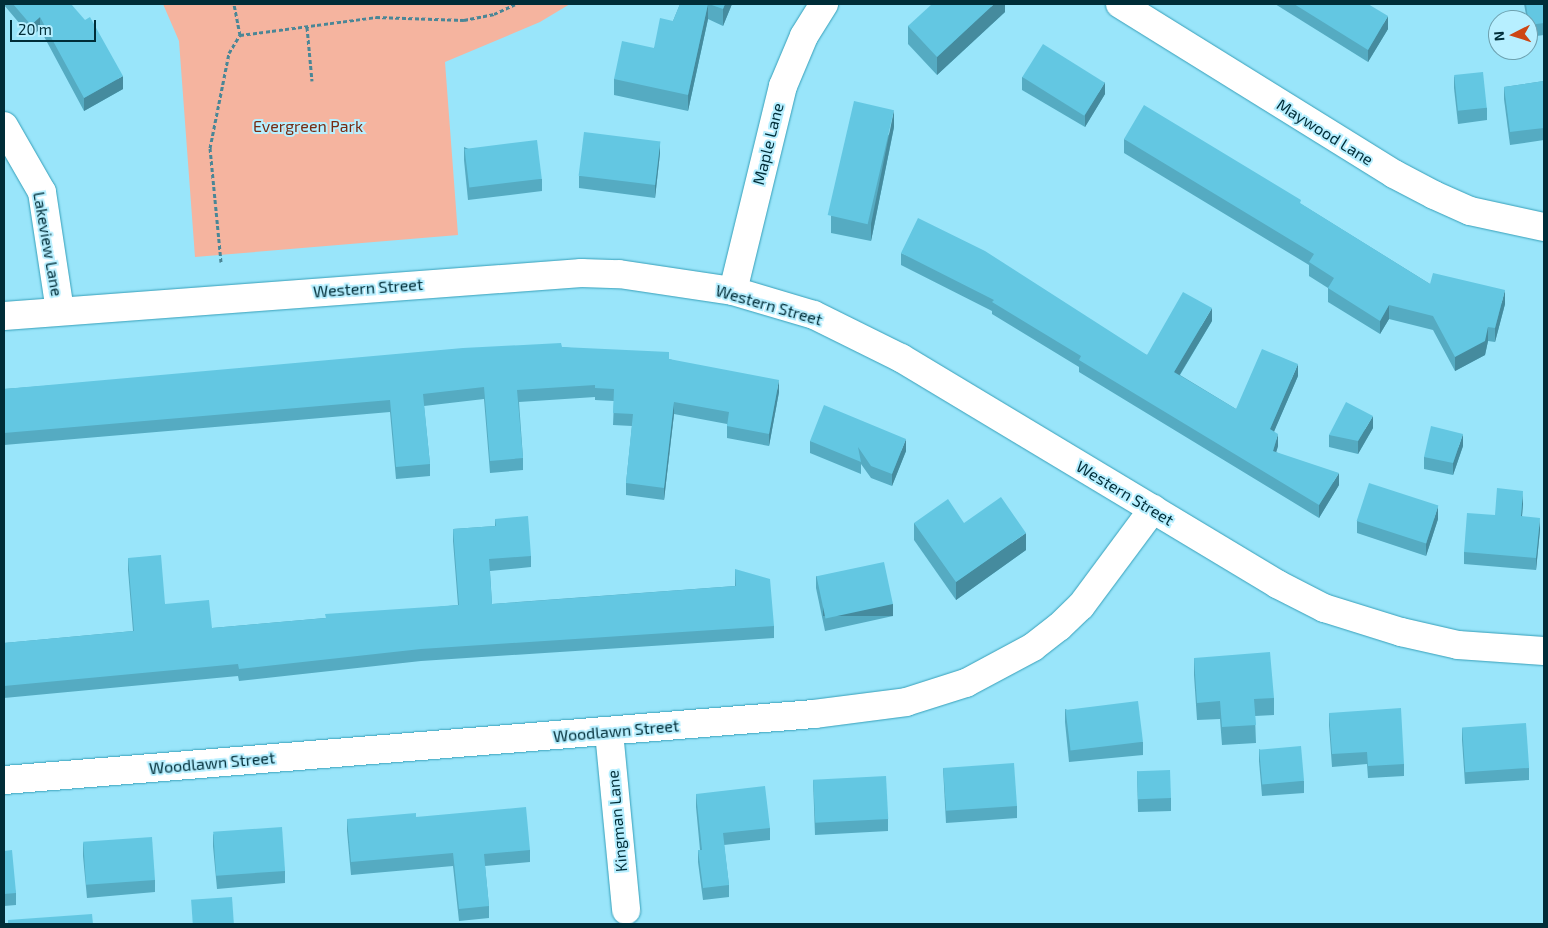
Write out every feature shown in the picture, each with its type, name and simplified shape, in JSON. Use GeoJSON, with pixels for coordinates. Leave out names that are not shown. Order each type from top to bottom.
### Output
{"type":"FeatureCollection","features":[{"type":"Feature","properties":{"kind":"street","name":"Maple Lane"},"geometry":{"type":"LineString","coordinates":[[733,291],[783,86],[804,36],[824,4]]}},
{"type":"Feature","properties":{"kind":"street","name":"Maywood Lane"},"geometry":{"type":"LineString","coordinates":[[1120,4],[1426,191],[1470,211],[1544,227]]}},
{"type":"Feature","properties":{"kind":"street","name":"Lakeview Lane"},"geometry":{"type":"LineString","coordinates":[[4,126],[42,192],[60,311]]}},
{"type":"Feature","properties":{"kind":"street","name":"Western Street"},"geometry":{"type":"LineString","coordinates":[[4,316],[581,273],[619,274],[733,291],[814,315],[901,358],[1276,584],[1324,608],[1401,632],[1458,645],[1544,651]]}},
{"type":"Feature","properties":{"kind":"street","name":"Woodlawn Street"},"geometry":{"type":"LineString","coordinates":[[4,780],[609,732],[874,707],[906,702],[966,683],[1033,647],[1059,627],[1081,606],[1152,509]]}},
{"type":"Feature","properties":{"kind":"street","name":"Kingman Lane"},"geometry":{"type":"LineString","coordinates":[[609,732],[626,910]]}},
{"type":"Feature","properties":{"kind":"path"},"geometry":{"type":"LineString","coordinates":[[221,262],[210,148],[229,53],[240,35],[234,4]]}},
{"type":"Feature","properties":{"kind":"path"},"geometry":{"type":"LineString","coordinates":[[240,35],[376,16],[464,20],[494,14],[515,4]]}},
{"type":"Feature","properties":{"kind":"path"},"geometry":{"type":"LineString","coordinates":[[307,26],[312,81]]}},
{"type":"Feature","properties":{"kind":"green space","name":"Evergreen Park"},"geometry":{"type":"Polygon","coordinates":[[[163,4],[570,4],[540,22],[445,62],[458,235],[195,257],[179,41],[163,4]]]}},
{"type":"Feature","properties":{"kind":"building"},"geometry":{"type":"Polygon","coordinates":[[[13,4],[71,4],[85,20],[90,17],[123,76],[84,98],[40,17],[31,25],[13,4]]]}},
{"type":"Feature","properties":{"kind":"building"},"geometry":{"type":"Polygon","coordinates":[[[680,4],[708,4],[688,95],[614,79],[622,41],[654,48],[660,18],[673,21],[680,4]]]}},
{"type":"Feature","properties":{"kind":"building"},"geometry":{"type":"Polygon","coordinates":[[[709,4],[725,4],[723,9],[709,4]]]}},
{"type":"Feature","properties":{"kind":"building"},"geometry":{"type":"Polygon","coordinates":[[[932,4],[994,4],[937,57],[908,26],[932,4]]]}},
{"type":"Feature","properties":{"kind":"building"},"geometry":{"type":"Polygon","coordinates":[[[1294,4],[1368,4],[1388,16],[1368,50],[1294,4]]]}},
{"type":"Feature","properties":{"kind":"building"},"geometry":{"type":"Polygon","coordinates":[[[1526,4],[1544,4],[1544,23],[1538,24],[1538,10],[1527,10],[1526,4]]]}},
{"type":"Feature","properties":{"kind":"building"},"geometry":{"type":"Polygon","coordinates":[[[1043,44],[1105,83],[1084,116],[1022,77],[1043,44]]]}},
{"type":"Feature","properties":{"kind":"building"},"geometry":{"type":"Polygon","coordinates":[[[1483,72],[1487,108],[1458,111],[1454,75],[1483,72]]]}},
{"type":"Feature","properties":{"kind":"building"},"geometry":{"type":"Polygon","coordinates":[[[1544,81],[1544,128],[1510,132],[1504,87],[1544,81]]]}},
{"type":"Feature","properties":{"kind":"building"},"geometry":{"type":"Polygon","coordinates":[[[854,101],[894,110],[868,224],[828,215],[854,101]]]}},
{"type":"Feature","properties":{"kind":"building"},"geometry":{"type":"Polygon","coordinates":[[[1144,105],[1301,200],[1300,203],[1430,284],[1433,273],[1505,290],[1495,328],[1488,327],[1485,341],[1455,357],[1433,316],[1389,305],[1380,321],[1328,288],[1334,278],[1309,262],[1314,254],[1124,139],[1144,105]]]}},
{"type":"Feature","properties":{"kind":"building"},"geometry":{"type":"Polygon","coordinates":[[[584,132],[660,141],[655,185],[579,176],[584,132]]]}},
{"type":"Feature","properties":{"kind":"building"},"geometry":{"type":"Polygon","coordinates":[[[537,140],[542,179],[469,188],[465,149],[537,140]]]}},
{"type":"Feature","properties":{"kind":"building"},"geometry":{"type":"Polygon","coordinates":[[[918,218],[985,251],[1147,355],[1183,292],[1212,308],[1174,372],[1236,409],[1262,349],[1298,364],[1270,429],[1278,434],[1273,451],[1339,473],[1319,505],[1079,360],[1081,356],[992,302],[994,300],[901,253],[918,218]]]}},
{"type":"Feature","properties":{"kind":"building"},"geometry":{"type":"Polygon","coordinates":[[[561,343],[562,347],[669,352],[669,359],[779,380],[769,434],[727,426],[729,412],[674,402],[664,488],[626,483],[633,414],[613,413],[614,389],[595,388],[595,385],[517,390],[523,458],[490,461],[484,387],[423,394],[430,464],[396,467],[390,400],[4,433],[4,389],[463,348],[561,343]]]}},
{"type":"Feature","properties":{"kind":"building"},"geometry":{"type":"Polygon","coordinates":[[[1346,402],[1373,416],[1358,441],[1329,435],[1346,402]]]}},
{"type":"Feature","properties":{"kind":"building"},"geometry":{"type":"Polygon","coordinates":[[[824,405],[906,439],[892,474],[871,466],[858,447],[861,462],[810,441],[824,405]]]}},
{"type":"Feature","properties":{"kind":"building"},"geometry":{"type":"Polygon","coordinates":[[[1431,426],[1463,434],[1453,463],[1424,457],[1431,426]]]}},
{"type":"Feature","properties":{"kind":"building"},"geometry":{"type":"Polygon","coordinates":[[[1369,483],[1438,506],[1426,544],[1357,521],[1369,483]]]}},
{"type":"Feature","properties":{"kind":"building"},"geometry":{"type":"Polygon","coordinates":[[[1497,488],[1523,491],[1521,516],[1540,518],[1536,558],[1464,552],[1467,513],[1495,515],[1497,488]]]}},
{"type":"Feature","properties":{"kind":"building"},"geometry":{"type":"Polygon","coordinates":[[[1001,497],[1026,533],[956,582],[914,523],[948,499],[964,523],[1001,497]]]}},
{"type":"Feature","properties":{"kind":"building"},"geometry":{"type":"Polygon","coordinates":[[[528,516],[531,556],[489,559],[492,604],[736,586],[735,569],[770,579],[774,626],[421,649],[239,669],[238,664],[4,686],[4,643],[134,631],[128,558],[161,555],[165,604],[209,600],[212,628],[326,618],[325,614],[459,605],[453,529],[496,526],[495,519],[528,516]]]}},
{"type":"Feature","properties":{"kind":"building"},"geometry":{"type":"Polygon","coordinates":[[[884,562],[893,604],[825,618],[817,576],[884,562]]]}},
{"type":"Feature","properties":{"kind":"building"},"geometry":{"type":"Polygon","coordinates":[[[1270,652],[1274,698],[1254,699],[1256,725],[1222,727],[1220,701],[1197,703],[1194,658],[1270,652]]]}},
{"type":"Feature","properties":{"kind":"building"},"geometry":{"type":"Polygon","coordinates":[[[1138,701],[1143,742],[1071,751],[1066,710],[1138,701]]]}},
{"type":"Feature","properties":{"kind":"building"},"geometry":{"type":"Polygon","coordinates":[[[1401,708],[1404,764],[1368,766],[1367,752],[1332,754],[1329,713],[1401,708]]]}},
{"type":"Feature","properties":{"kind":"building"},"geometry":{"type":"Polygon","coordinates":[[[1526,723],[1529,768],[1465,772],[1462,727],[1526,723]]]}},
{"type":"Feature","properties":{"kind":"building"},"geometry":{"type":"Polygon","coordinates":[[[1301,746],[1304,781],[1262,785],[1259,750],[1301,746]]]}},
{"type":"Feature","properties":{"kind":"building"},"geometry":{"type":"Polygon","coordinates":[[[1014,763],[1017,806],[946,811],[943,768],[1014,763]]]}},
{"type":"Feature","properties":{"kind":"building"},"geometry":{"type":"Polygon","coordinates":[[[1170,770],[1171,798],[1138,799],[1137,771],[1170,770]]]}},
{"type":"Feature","properties":{"kind":"building"},"geometry":{"type":"Polygon","coordinates":[[[886,776],[888,819],[815,823],[813,780],[886,776]]]}},
{"type":"Feature","properties":{"kind":"building"},"geometry":{"type":"Polygon","coordinates":[[[765,786],[770,828],[723,833],[729,885],[703,888],[698,850],[702,850],[696,794],[765,786]]]}},
{"type":"Feature","properties":{"kind":"building"},"geometry":{"type":"Polygon","coordinates":[[[526,807],[530,850],[484,854],[489,906],[459,909],[453,853],[351,862],[347,819],[416,813],[416,817],[526,807]]]}},
{"type":"Feature","properties":{"kind":"building"},"geometry":{"type":"Polygon","coordinates":[[[282,827],[285,871],[216,876],[213,832],[282,827]]]}},
{"type":"Feature","properties":{"kind":"building"},"geometry":{"type":"Polygon","coordinates":[[[152,837],[155,880],[86,885],[83,842],[152,837]]]}},
{"type":"Feature","properties":{"kind":"building"},"geometry":{"type":"Polygon","coordinates":[[[12,850],[16,893],[4,894],[4,851],[12,850]]]}},
{"type":"Feature","properties":{"kind":"building"},"geometry":{"type":"Polygon","coordinates":[[[232,897],[234,924],[193,924],[191,900],[232,897]]]}},
{"type":"Feature","properties":{"kind":"building"},"geometry":{"type":"Polygon","coordinates":[[[92,914],[93,924],[8,924],[8,920],[92,914]]]}}]}
